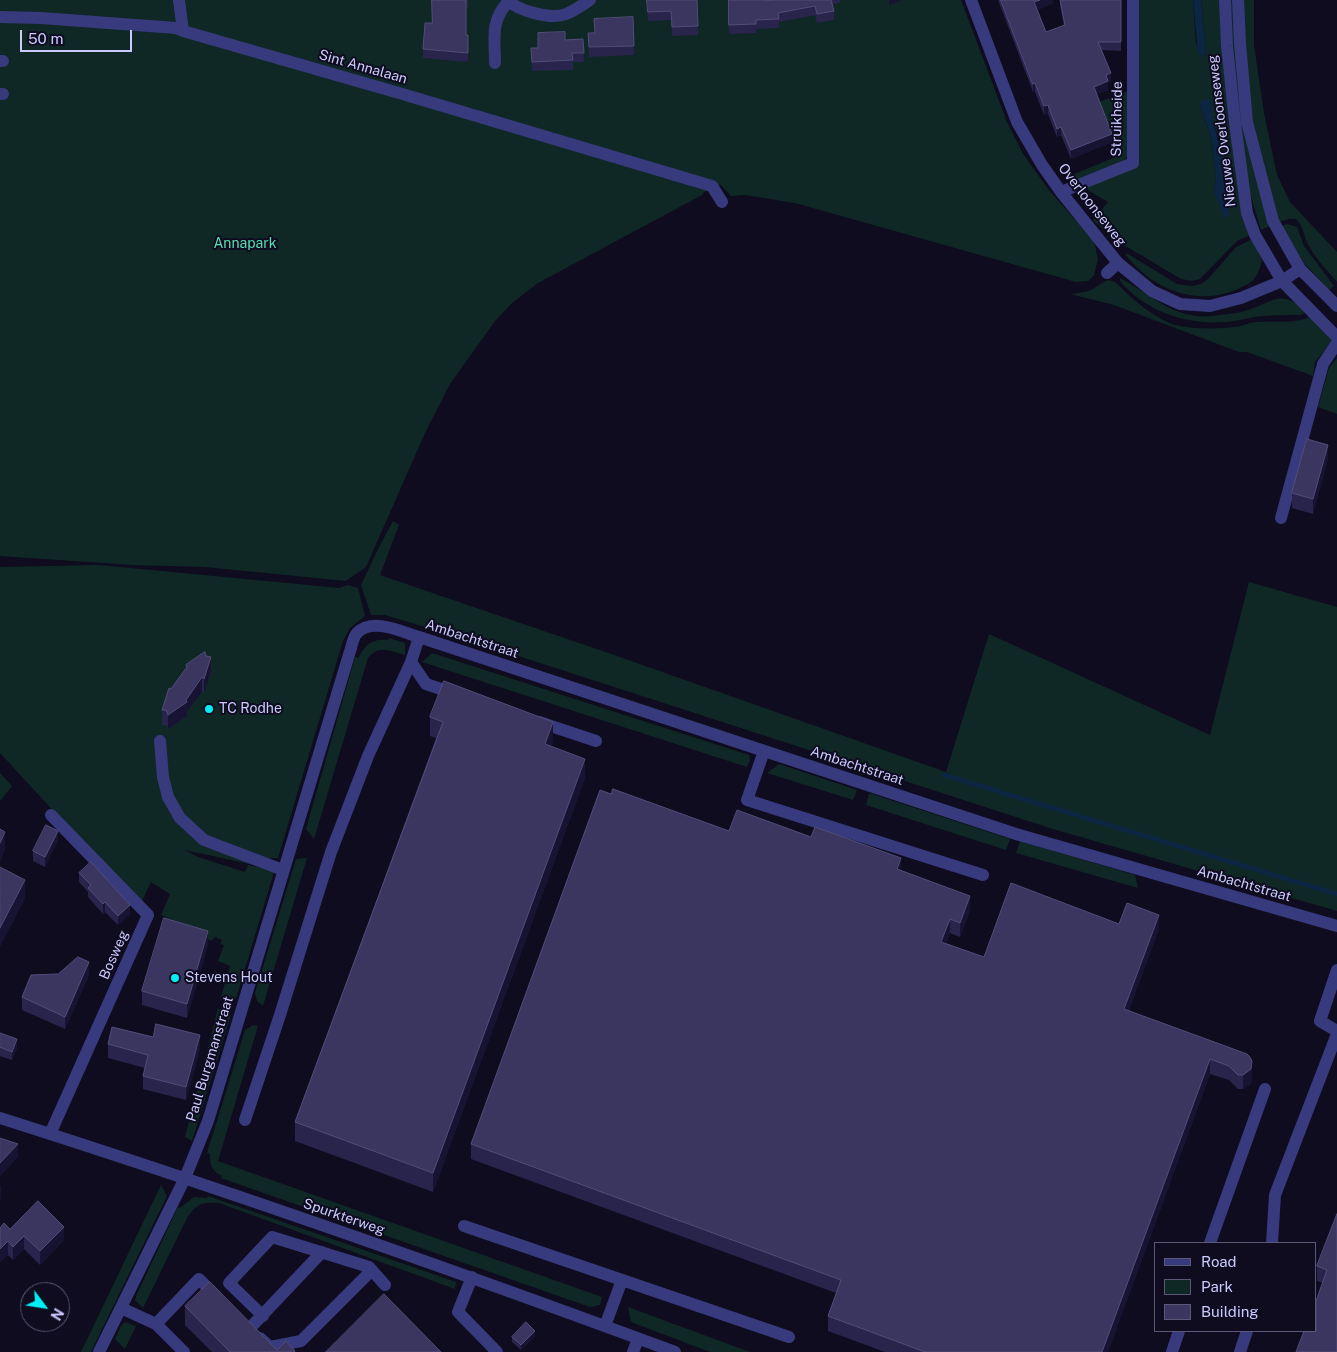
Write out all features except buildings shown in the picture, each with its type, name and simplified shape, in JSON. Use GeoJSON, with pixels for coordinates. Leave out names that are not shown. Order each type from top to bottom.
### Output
{"type":"FeatureCollection","features":[{"type":"Feature","properties":{"kind":"street"},"geometry":{"type":"LineString","coordinates":[[179,0],[183,32]]}},
{"type":"Feature","properties":{"kind":"street"},"geometry":{"type":"LineString","coordinates":[[494,63],[495,24],[498,12],[507,1],[533,13],[553,16],[566,14],[590,0]]}},
{"type":"Feature","properties":{"kind":"street","name":"Overloonseweg"},"geometry":{"type":"LineString","coordinates":[[971,0],[1016,122],[1042,165],[1118,263],[1152,291],[1180,304],[1210,306],[1241,298],[1282,281],[1300,269]]}},
{"type":"Feature","properties":{"kind":"street","name":"Struikheide"},"geometry":{"type":"LineString","coordinates":[[1062,192],[1133,162],[1133,0]]}},
{"type":"Feature","properties":{"kind":"street","name":"Nieuwe Overloonseweg"},"geometry":{"type":"LineString","coordinates":[[1225,0],[1227,46],[1247,214],[1255,235],[1282,281]]}},
{"type":"Feature","properties":{"kind":"street","name":"Nieuwe Overloonseweg"},"geometry":{"type":"LineString","coordinates":[[1238,0],[1247,122],[1273,221],[1300,269]]}},
{"type":"Feature","properties":{"kind":"street","name":"Sint Annalaan"},"geometry":{"type":"LineString","coordinates":[[0,17],[41,18],[176,28],[183,32],[399,93],[712,186],[722,202]]}},
{"type":"Feature","properties":{"kind":"street"},"geometry":{"type":"LineString","coordinates":[[1107,273],[1118,263]]}},
{"type":"Feature","properties":{"kind":"street"},"geometry":{"type":"LineString","coordinates":[[1300,269],[1337,306]]}},
{"type":"Feature","properties":{"kind":"street"},"geometry":{"type":"LineString","coordinates":[[1282,281],[1337,337]]}},
{"type":"Feature","properties":{"kind":"street"},"geometry":{"type":"LineString","coordinates":[[1281,518],[1322,364],[1337,343]]}},
{"type":"Feature","properties":{"kind":"street","name":"Ambachtstraat"},"geometry":{"type":"LineString","coordinates":[[370,626],[382,626],[419,637],[1016,834],[1337,926]]}},
{"type":"Feature","properties":{"kind":"street","name":"Paul Burgmanstraat"},"geometry":{"type":"LineString","coordinates":[[99,1352],[185,1178],[208,1120],[350,648],[357,633],[370,626]]}},
{"type":"Feature","properties":{"kind":"street"},"geometry":{"type":"LineString","coordinates":[[245,1120],[331,852],[368,756],[411,662],[419,637]]}},
{"type":"Feature","properties":{"kind":"street"},"geometry":{"type":"LineString","coordinates":[[411,662],[426,684],[464,696]]}},
{"type":"Feature","properties":{"kind":"street"},"geometry":{"type":"LineString","coordinates":[[530,719],[596,741]]}},
{"type":"Feature","properties":{"kind":"street"},"geometry":{"type":"LineString","coordinates":[[160,741],[163,777],[168,797],[180,818],[204,840],[283,870]]}},
{"type":"Feature","properties":{"kind":"street"},"geometry":{"type":"LineString","coordinates":[[764,751],[747,800],[983,875]]}},
{"type":"Feature","properties":{"kind":"street","name":"Bosweg"},"geometry":{"type":"LineString","coordinates":[[50,1134],[148,915],[51,815]]}},
{"type":"Feature","properties":{"kind":"street"},"geometry":{"type":"LineString","coordinates":[[1272,1242],[1275,1195],[1337,1033],[1320,1021],[1337,970]]}},
{"type":"Feature","properties":{"kind":"street"},"geometry":{"type":"LineString","coordinates":[[1210,1242],[1265,1089]]}},
{"type":"Feature","properties":{"kind":"street","name":"Spurkterweg"},"geometry":{"type":"LineString","coordinates":[[0,1118],[185,1178],[472,1277],[674,1352]]}},
{"type":"Feature","properties":{"kind":"street"},"geometry":{"type":"LineString","coordinates":[[464,1226],[790,1337]]}},
{"type":"Feature","properties":{"kind":"street"},"geometry":{"type":"LineString","coordinates":[[262,1316],[229,1282],[272,1237],[369,1267],[385,1285]]}},
{"type":"Feature","properties":{"kind":"street"},"geometry":{"type":"LineString","coordinates":[[322,1252],[262,1316],[247,1325],[270,1347],[301,1341],[372,1270]]}},
{"type":"Feature","properties":{"kind":"street"},"geometry":{"type":"LineString","coordinates":[[472,1277],[458,1312],[497,1352]]}},
{"type":"Feature","properties":{"kind":"street"},"geometry":{"type":"LineString","coordinates":[[156,1324],[199,1279],[224,1304]]}},
{"type":"Feature","properties":{"kind":"street"},"geometry":{"type":"LineString","coordinates":[[605,1326],[622,1280]]}},
{"type":"Feature","properties":{"kind":"street"},"geometry":{"type":"LineString","coordinates":[[120,1308],[156,1324],[184,1352]]}},
{"type":"Feature","properties":{"kind":"street"},"geometry":{"type":"LineString","coordinates":[[1172,1352],[1179,1332]]}},
{"type":"Feature","properties":{"kind":"street"},"geometry":{"type":"LineString","coordinates":[[1240,1352],[1247,1332]]}},
{"type":"Feature","properties":{"kind":"street"},"geometry":{"type":"LineString","coordinates":[[633,1352],[638,1339]]}},
{"type":"Feature","properties":{"kind":"green space","name":"Annapark"},"geometry":{"type":"Polygon","coordinates":[[[0,0],[961,0],[1007,122],[1022,152],[1048,189],[1094,241],[1098,259],[1094,275],[1088,281],[1076,282],[795,203],[745,195],[731,196],[721,185],[704,192],[702,195],[538,283],[512,303],[495,321],[450,384],[425,433],[366,567],[346,581],[205,567],[132,565],[0,556],[0,0]]]}},
{"type":"Feature","properties":{"kind":"green space"},"geometry":{"type":"Polygon","coordinates":[[[1138,0],[1193,0],[1196,44],[1205,56],[1201,0],[1220,0],[1253,234],[1237,241],[1200,279],[1192,281],[1181,279],[1114,239],[1093,220],[1108,202],[1084,188],[1137,167],[1138,0]],[[1200,104],[1212,142],[1216,179],[1214,191],[1229,212],[1217,133],[1200,104]]]}},
{"type":"Feature","properties":{"kind":"green space"},"geometry":{"type":"Polygon","coordinates":[[[1227,0],[1234,0],[1238,58],[1270,226],[1261,230],[1250,193],[1236,97],[1227,0]]]}},
{"type":"Feature","properties":{"kind":"green space"},"geometry":{"type":"Polygon","coordinates":[[[1241,0],[1254,0],[1254,45],[1264,113],[1277,175],[1290,202],[1337,252],[1337,282],[1312,251],[1296,219],[1279,222],[1253,129],[1241,0]]]}},
{"type":"Feature","properties":{"kind":"green space"},"geometry":{"type":"Polygon","coordinates":[[[1129,91],[1128,154],[1124,161],[1075,180],[1072,175],[1118,156],[1096,103],[1129,91]]]}},
{"type":"Feature","properties":{"kind":"green space"},"geometry":{"type":"Polygon","coordinates":[[[1287,224],[1297,227],[1304,246],[1334,286],[1329,290],[1304,263],[1280,226],[1287,224]]]}},
{"type":"Feature","properties":{"kind":"green space"},"geometry":{"type":"Polygon","coordinates":[[[1253,239],[1262,260],[1256,277],[1245,286],[1218,295],[1187,295],[1159,284],[1135,266],[1125,254],[1177,284],[1192,286],[1201,284],[1209,278],[1236,247],[1253,239]]]}},
{"type":"Feature","properties":{"kind":"green space"},"geometry":{"type":"Polygon","coordinates":[[[1120,278],[1174,310],[1186,314],[1213,316],[1235,313],[1277,299],[1290,300],[1306,312],[1301,315],[1260,316],[1235,321],[1203,322],[1188,320],[1172,316],[1144,302],[1120,281],[1120,278]]]}},
{"type":"Feature","properties":{"kind":"green space"},"geometry":{"type":"Polygon","coordinates":[[[1109,280],[1115,282],[1153,314],[1174,325],[1191,328],[1219,328],[1254,322],[1290,321],[1310,317],[1334,339],[1315,362],[1313,376],[1247,352],[1239,352],[1114,305],[1070,294],[1091,290],[1109,280]]]}},
{"type":"Feature","properties":{"kind":"green space"},"geometry":{"type":"Polygon","coordinates":[[[1337,358],[1337,414],[1318,407],[1329,368],[1337,358]]]}},
{"type":"Feature","properties":{"kind":"green space"},"geometry":{"type":"Polygon","coordinates":[[[393,521],[399,525],[380,575],[946,772],[989,634],[1210,735],[1249,582],[1337,607],[1337,911],[1053,829],[472,641],[385,615],[371,615],[361,585],[393,521]]]}},
{"type":"Feature","properties":{"kind":"green space"},"geometry":{"type":"Polygon","coordinates":[[[99,565],[339,588],[348,585],[358,588],[365,616],[350,628],[343,641],[278,858],[263,858],[254,865],[185,850],[198,857],[245,872],[248,865],[273,870],[274,872],[236,999],[221,997],[230,966],[218,961],[224,945],[220,944],[222,940],[215,937],[212,941],[189,932],[190,928],[161,915],[170,894],[151,882],[142,901],[94,855],[0,753],[0,567],[99,565]]]}},
{"type":"Feature","properties":{"kind":"green space"},"geometry":{"type":"Polygon","coordinates":[[[389,638],[405,643],[405,655],[390,650],[381,650],[376,651],[368,658],[314,839],[306,829],[355,657],[358,658],[363,649],[373,641],[388,640],[389,638]]]}},
{"type":"Feature","properties":{"kind":"green space"},"geometry":{"type":"Polygon","coordinates":[[[432,653],[749,755],[750,760],[747,767],[422,662],[432,653]]]}},
{"type":"Feature","properties":{"kind":"green space"},"geometry":{"type":"Polygon","coordinates":[[[779,764],[857,790],[853,800],[767,773],[779,764]]]}},
{"type":"Feature","properties":{"kind":"green space"},"geometry":{"type":"Polygon","coordinates":[[[0,773],[12,786],[0,801],[0,773]]]}},
{"type":"Feature","properties":{"kind":"green space"},"geometry":{"type":"Polygon","coordinates":[[[869,793],[1010,839],[1006,850],[866,805],[869,793]]]}},
{"type":"Feature","properties":{"kind":"green space"},"geometry":{"type":"Polygon","coordinates":[[[1020,841],[1135,875],[1138,888],[1016,853],[1020,841]]]}},
{"type":"Feature","properties":{"kind":"green space"},"geometry":{"type":"Polygon","coordinates":[[[307,858],[263,1006],[257,1001],[255,993],[296,859],[307,858]]]}},
{"type":"Feature","properties":{"kind":"green space"},"geometry":{"type":"Polygon","coordinates":[[[218,1008],[231,1015],[192,1141],[185,1137],[218,1008]]]}},
{"type":"Feature","properties":{"kind":"green space"},"geometry":{"type":"Polygon","coordinates":[[[253,1025],[258,1026],[218,1161],[602,1297],[600,1305],[590,1307],[221,1178],[222,1176],[212,1168],[210,1154],[207,1153],[245,1030],[253,1025]]]}},
{"type":"Feature","properties":{"kind":"green space"},"geometry":{"type":"Polygon","coordinates":[[[161,1185],[167,1196],[91,1352],[81,1352],[161,1185]]]}},
{"type":"Feature","properties":{"kind":"green space"},"geometry":{"type":"Polygon","coordinates":[[[208,1196],[456,1282],[455,1289],[219,1203],[208,1203],[197,1206],[187,1218],[143,1308],[135,1300],[137,1294],[178,1207],[180,1208],[194,1197],[207,1198],[208,1196]]]}},
{"type":"Feature","properties":{"kind":"green space"},"geometry":{"type":"Polygon","coordinates":[[[628,1307],[750,1352],[710,1352],[631,1322],[628,1307]]]}},
{"type":"Feature","properties":{"kind":"green space"},"geometry":{"type":"Polygon","coordinates":[[[125,1322],[136,1326],[125,1349],[115,1339],[125,1322]]]}},
{"type":"Feature","properties":{"kind":"water"},"geometry":{"type":"Polygon","coordinates":[[[1193,0],[1201,0],[1205,56],[1198,54],[1193,0]]]}},
{"type":"Feature","properties":{"kind":"water"},"geometry":{"type":"Polygon","coordinates":[[[1210,99],[1221,152],[1229,212],[1229,216],[1224,218],[1214,191],[1216,179],[1212,142],[1200,104],[1203,100],[1210,99]]]}},
{"type":"Feature","properties":{"kind":"waterway"},"geometry":{"type":"LineString","coordinates":[[944,775],[1337,894]]}},
{"type":"Feature","properties":{"kind":"place","name":"TC Rodhe"},"geometry":{"type":"Point","coordinates":[209,709]}},
{"type":"Feature","properties":{"kind":"place","name":"Stevens Hout"},"geometry":{"type":"Point","coordinates":[175,978]}}]}
